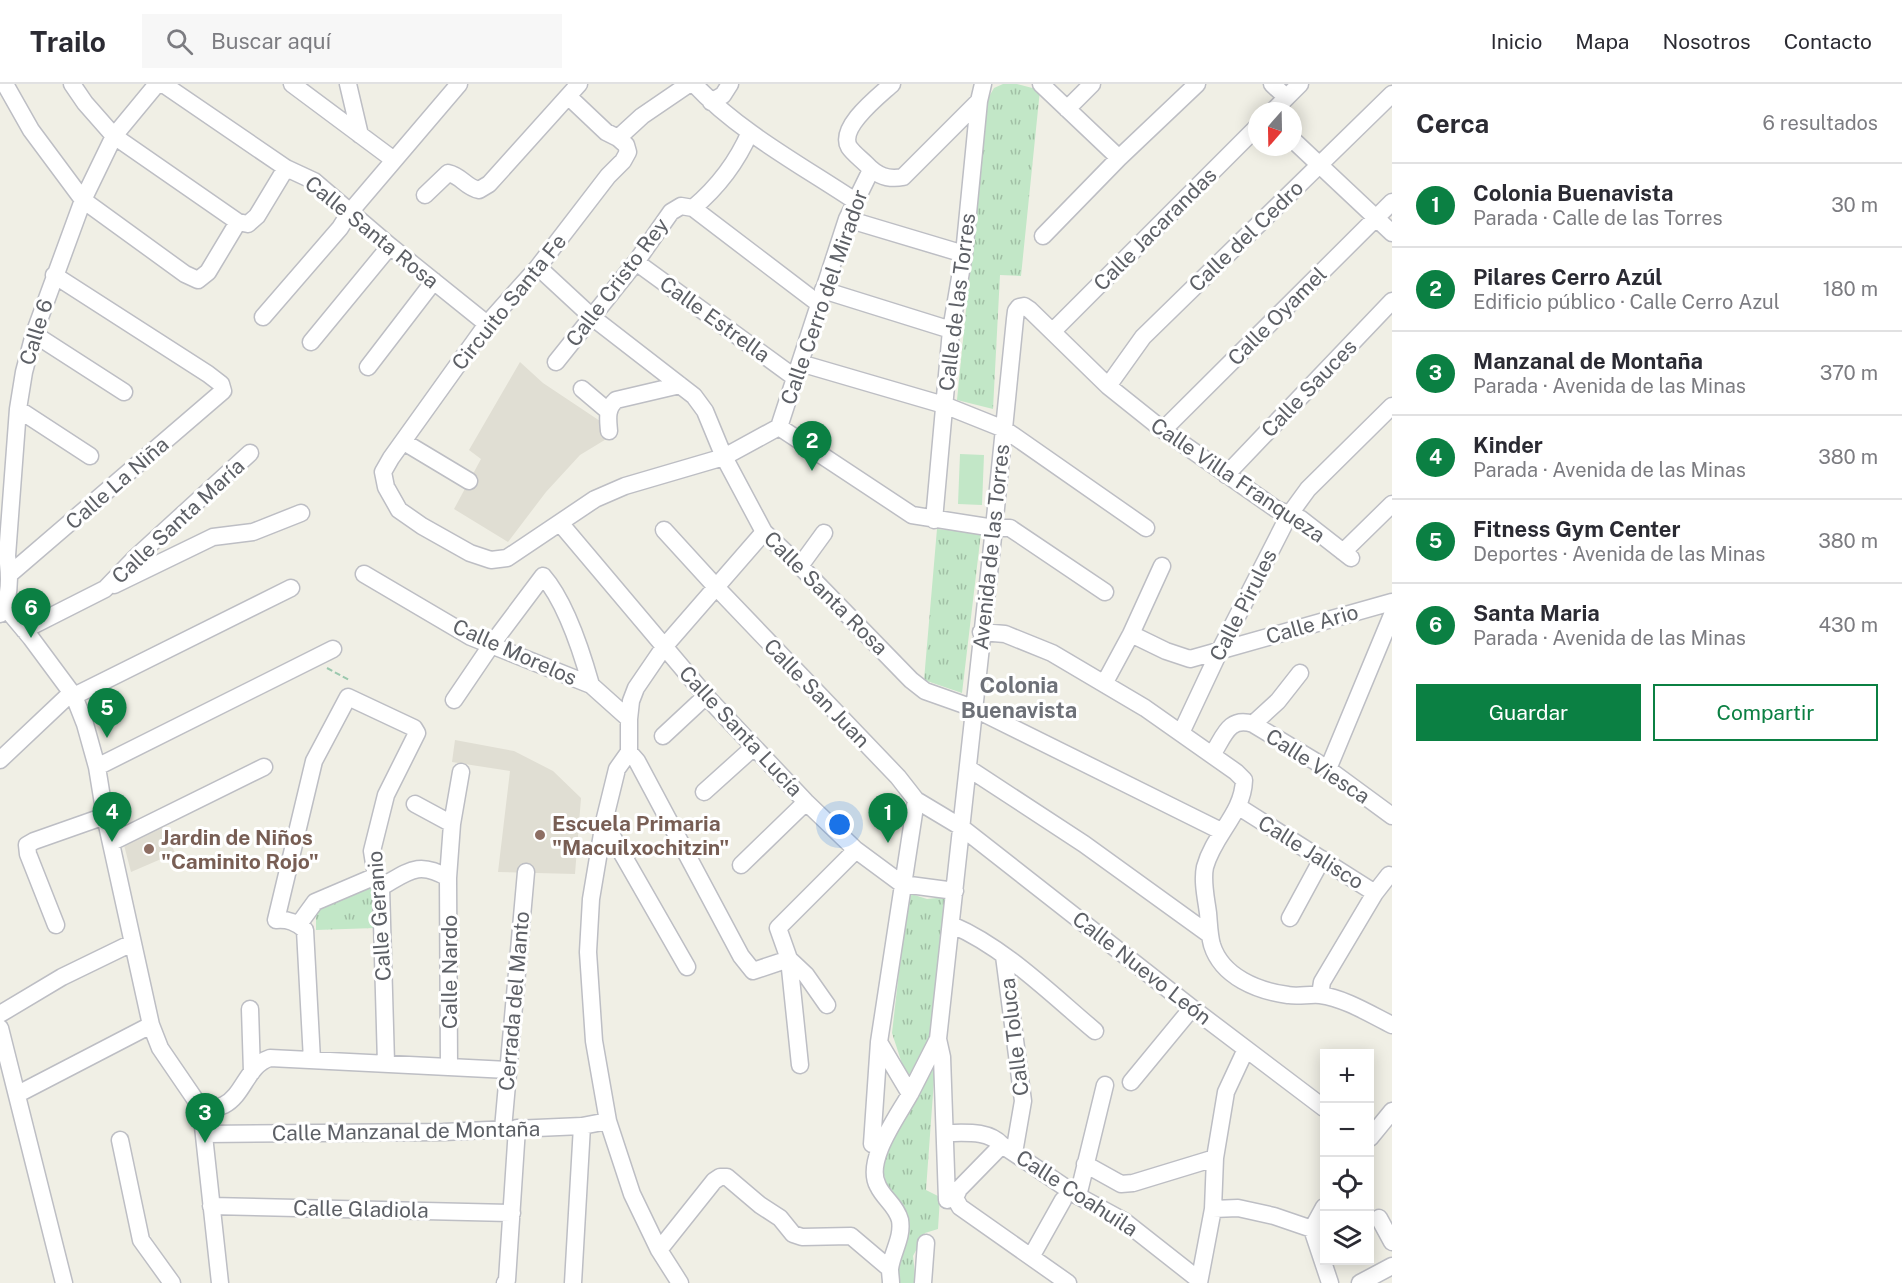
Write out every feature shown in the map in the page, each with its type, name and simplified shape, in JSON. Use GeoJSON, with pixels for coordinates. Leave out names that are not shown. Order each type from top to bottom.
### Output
{"type":"FeatureCollection","features":[{"type":"Feature","properties":{"kind":"street"},"geometry":{"type":"LineString","coordinates":[[5,84],[32,130],[83,200],[185,274],[198,280],[208,272],[238,222]]}},
{"type":"Feature","properties":{"kind":"street"},"geometry":{"type":"LineString","coordinates":[[72,84],[85,103],[114,136],[238,222],[248,224],[257,216],[286,168]]}},
{"type":"Feature","properties":{"kind":"street","name":"Calle 6"},"geometry":{"type":"LineString","coordinates":[[2,611],[10,574],[7,556],[6,461],[34,334],[54,274],[83,200],[114,136],[157,84]]}},
{"type":"Feature","properties":{"kind":"street","name":"Calle Santa Rosa"},"geometry":{"type":"LineString","coordinates":[[163,84],[286,168],[314,181],[487,324]]}},
{"type":"Feature","properties":{"kind":"street"},"geometry":{"type":"LineString","coordinates":[[292,84],[394,160]]}},
{"type":"Feature","properties":{"kind":"street"},"geometry":{"type":"LineString","coordinates":[[348,84],[360,135]]}},
{"type":"Feature","properties":{"kind":"street"},"geometry":{"type":"LineString","coordinates":[[263,317],[459,84]]}},
{"type":"Feature","properties":{"kind":"street"},"geometry":{"type":"LineString","coordinates":[[425,195],[448,173],[457,175],[471,188],[479,190],[489,184],[574,91],[606,132],[618,138],[642,116],[689,84]]}},
{"type":"Feature","properties":{"kind":"street"},"geometry":{"type":"LineString","coordinates":[[694,84],[711,102],[750,132],[855,201]]}},
{"type":"Feature","properties":{"kind":"street"},"geometry":{"type":"LineString","coordinates":[[711,102],[723,95],[730,84]]}},
{"type":"Feature","properties":{"kind":"street"},"geometry":{"type":"LineString","coordinates":[[871,170],[849,146],[848,132],[853,123],[892,84]]}},
{"type":"Feature","properties":{"kind":"street","name":"Calle de las Torres"},"geometry":{"type":"LineString","coordinates":[[934,520],[951,330],[964,255],[979,101],[983,84]]}},
{"type":"Feature","properties":{"kind":"street"},"geometry":{"type":"LineString","coordinates":[[1041,84],[1119,158]]}},
{"type":"Feature","properties":{"kind":"street"},"geometry":{"type":"LineString","coordinates":[[1067,108],[1092,84]]}},
{"type":"Feature","properties":{"kind":"street"},"geometry":{"type":"LineString","coordinates":[[1043,236],[1119,158],[1197,84]]}},
{"type":"Feature","properties":{"kind":"street"},"geometry":{"type":"LineString","coordinates":[[1272,84],[1286,97]]}},
{"type":"Feature","properties":{"kind":"street"},"geometry":{"type":"LineString","coordinates":[[1281,102],[1300,84]]}},
{"type":"Feature","properties":{"kind":"street","name":"Calle del Cedro"},"geometry":{"type":"LineString","coordinates":[[1108,386],[1143,338],[1392,94]]}},
{"type":"Feature","properties":{"kind":"street","name":"Calle Cerro del Mirador"},"geometry":{"type":"LineString","coordinates":[[491,560],[507,558],[595,499],[625,486],[724,458],[779,427],[847,219],[871,170],[880,176],[892,179],[903,177],[979,101]]}},
{"type":"Feature","properties":{"kind":"street","name":"Calle Cristo Rey"},"geometry":{"type":"LineString","coordinates":[[556,362],[636,262],[671,212],[681,206],[693,208],[707,196],[725,175],[745,145],[750,132]]}},
{"type":"Feature","properties":{"kind":"street","name":"Calle Jacarandas"},"geometry":{"type":"LineString","coordinates":[[1053,331],[1248,137]]}},
{"type":"Feature","properties":{"kind":"street","name":"Circuito Santa Fe"},"geometry":{"type":"LineString","coordinates":[[491,560],[470,553],[399,510],[386,487],[383,472],[487,324],[538,267],[608,176],[623,161],[628,152],[626,145],[618,138]]}},
{"type":"Feature","properties":{"kind":"street"},"geometry":{"type":"LineString","coordinates":[[1302,149],[1392,234]]}},
{"type":"Feature","properties":{"kind":"street","name":"Calle Oyamel"},"geometry":{"type":"LineString","coordinates":[[1163,430],[1392,202]]}},
{"type":"Feature","properties":{"kind":"street"},"geometry":{"type":"LineString","coordinates":[[693,208],[821,297],[951,330]]}},
{"type":"Feature","properties":{"kind":"street"},"geometry":{"type":"LineString","coordinates":[[847,219],[964,255]]}},
{"type":"Feature","properties":{"kind":"street"},"geometry":{"type":"LineString","coordinates":[[311,342],[390,246]]}},
{"type":"Feature","properties":{"kind":"street","name":"Calle Estrella"},"geometry":{"type":"LineString","coordinates":[[636,262],[797,370],[944,405],[1004,429],[1146,528]]}},
{"type":"Feature","properties":{"kind":"street","name":"Calle Santa Rosa"},"geometry":{"type":"LineString","coordinates":[[538,267],[592,317],[694,396],[705,411],[724,458],[764,532],[911,680],[925,691],[974,708],[1221,831]]}},
{"type":"Feature","properties":{"kind":"street","name":"Calle La Niña"},"geometry":{"type":"LineString","coordinates":[[10,574],[223,391],[221,384],[208,374],[54,274]]}},
{"type":"Feature","properties":{"kind":"street"},"geometry":{"type":"LineString","coordinates":[[368,367],[434,281]]}},
{"type":"Feature","properties":{"kind":"street","name":"Calle Sauces"},"geometry":{"type":"LineString","coordinates":[[1226,476],[1392,301]]}},
{"type":"Feature","properties":{"kind":"street","name":"Calle Villa Franqueza"},"geometry":{"type":"LineString","coordinates":[[1019,307],[1024,306],[1030,310],[1108,386],[1163,430],[1276,509],[1301,519],[1347,555],[1392,504]]}},
{"type":"Feature","properties":{"kind":"street","name":"Avenida de las Torres"},"geometry":{"type":"LineString","coordinates":[[951,1199],[945,1133],[942,1057],[938,1039],[1015,320],[1019,307]]}},
{"type":"Feature","properties":{"kind":"street"},"geometry":{"type":"LineString","coordinates":[[34,334],[124,392]]}},
{"type":"Feature","properties":{"kind":"street"},"geometry":{"type":"LineString","coordinates":[[609,431],[608,411],[616,400],[680,385]]}},
{"type":"Feature","properties":{"kind":"street"},"geometry":{"type":"LineString","coordinates":[[582,389],[608,411]]}},
{"type":"Feature","properties":{"kind":"street","name":"Calle Pirules"},"geometry":{"type":"LineString","coordinates":[[1181,733],[1220,650],[1289,515],[1308,489],[1392,406]]}},
{"type":"Feature","properties":{"kind":"street"},"geometry":{"type":"LineString","coordinates":[[18,409],[90,456]]}},
{"type":"Feature","properties":{"kind":"street"},"geometry":{"type":"LineString","coordinates":[[779,427],[912,515],[994,528],[1010,528],[1105,592]]}},
{"type":"Feature","properties":{"kind":"street"},"geometry":{"type":"LineString","coordinates":[[404,442],[469,481]]}},
{"type":"Feature","properties":{"kind":"street","name":"Calle Santa María"},"geometry":{"type":"LineString","coordinates":[[105,589],[134,559],[250,453]]}},
{"type":"Feature","properties":{"kind":"street","name":"Calle Santa María"},"geometry":{"type":"LineString","coordinates":[[24,630],[213,537],[254,532],[301,513]]}},
{"type":"Feature","properties":{"kind":"street","name":"Calle Santa Lucía"},"geometry":{"type":"LineString","coordinates":[[560,523],[706,696],[806,802],[856,850],[902,884],[955,891]]}},
{"type":"Feature","properties":{"kind":"street"},"geometry":{"type":"LineString","coordinates":[[664,530],[717,588]]}},
{"type":"Feature","properties":{"kind":"street"},"geometry":{"type":"LineString","coordinates":[[680,1283],[659,1250],[632,1194],[608,1122],[594,1041],[588,952],[591,899],[604,822],[617,769],[629,752],[629,719],[631,701],[636,688],[664,647],[764,532]]}},
{"type":"Feature","properties":{"kind":"street"},"geometry":{"type":"LineString","coordinates":[[800,566],[824,533]]}},
{"type":"Feature","properties":{"kind":"street"},"geometry":{"type":"LineString","coordinates":[[1104,684],[1131,634],[1161,566]]}},
{"type":"Feature","properties":{"kind":"street","name":"Calle Morelos"},"geometry":{"type":"LineString","coordinates":[[364,574],[471,637],[591,685],[629,719]]}},
{"type":"Feature","properties":{"kind":"street"},"geometry":{"type":"LineString","coordinates":[[454,700],[543,576],[564,613],[584,659],[591,685]]}},
{"type":"Feature","properties":{"kind":"street"},"geometry":{"type":"LineString","coordinates":[[0,760],[73,694],[291,588]]}},
{"type":"Feature","properties":{"kind":"street","name":"Calle San Juan"},"geometry":{"type":"LineString","coordinates":[[717,588],[898,777],[916,800]]}},
{"type":"Feature","properties":{"kind":"street","name":"Calle Ario"},"geometry":{"type":"LineString","coordinates":[[1131,634],[1166,651],[1190,658],[1392,602]]}},
{"type":"Feature","properties":{"kind":"street"},"geometry":{"type":"LineString","coordinates":[[2,611],[24,630],[73,694],[85,724],[97,768],[132,943],[152,1024],[160,1048],[201,1108],[220,1283]]}},
{"type":"Feature","properties":{"kind":"street","name":"Calle Ario"},"geometry":{"type":"LineString","coordinates":[[1328,769],[1392,615]]}},
{"type":"Feature","properties":{"kind":"street"},"geometry":{"type":"LineString","coordinates":[[981,632],[1005,634],[1052,653],[1145,708],[1236,772],[1244,780],[1239,807],[1221,831],[1211,850],[1205,869],[1210,935],[1218,958],[1250,986],[1290,996],[1320,995],[1337,999],[1392,1025]]}},
{"type":"Feature","properties":{"kind":"street"},"geometry":{"type":"LineString","coordinates":[[97,768],[333,649]]}},
{"type":"Feature","properties":{"kind":"street"},"geometry":{"type":"LineString","coordinates":[[1212,755],[1227,730],[1236,722],[1248,722],[1278,701],[1300,673]]}},
{"type":"Feature","properties":{"kind":"street"},"geometry":{"type":"LineString","coordinates":[[663,736],[706,696]]}},
{"type":"Feature","properties":{"kind":"street"},"geometry":{"type":"LineString","coordinates":[[312,1059],[305,930],[299,924],[287,920],[276,920],[314,761],[348,697]]}},
{"type":"Feature","properties":{"kind":"street","name":"Calle Geranio"},"geometry":{"type":"LineString","coordinates":[[348,697],[414,728],[417,733],[415,742],[386,795],[372,851],[378,882],[386,1063]]}},
{"type":"Feature","properties":{"kind":"street","name":"Calle Viesca"},"geometry":{"type":"LineString","coordinates":[[1248,722],[1328,769],[1392,816]]}},
{"type":"Feature","properties":{"kind":"street"},"geometry":{"type":"LineString","coordinates":[[704,792],[754,747]]}},
{"type":"Feature","properties":{"kind":"street"},"geometry":{"type":"LineString","coordinates":[[629,752],[637,761],[741,956],[753,971],[789,959]]}},
{"type":"Feature","properties":{"kind":"street"},"geometry":{"type":"LineString","coordinates":[[112,843],[264,767]]}},
{"type":"Feature","properties":{"kind":"street"},"geometry":{"type":"LineString","coordinates":[[968,768],[1084,844],[1210,935]]}},
{"type":"Feature","properties":{"kind":"street","name":"Calle Nardo"},"geometry":{"type":"LineString","coordinates":[[449,1067],[448,878],[453,824],[462,772]]}},
{"type":"Feature","properties":{"kind":"street"},"geometry":{"type":"LineString","coordinates":[[872,1144],[879,1042],[916,800]]}},
{"type":"Feature","properties":{"kind":"street","name":"Calle Nuevo León"},"geometry":{"type":"LineString","coordinates":[[916,800],[961,826],[1246,1050],[1320,1104]]}},
{"type":"Feature","properties":{"kind":"street"},"geometry":{"type":"LineString","coordinates":[[741,866],[806,802]]}},
{"type":"Feature","properties":{"kind":"street"},"geometry":{"type":"LineString","coordinates":[[415,804],[453,824]]}},
{"type":"Feature","properties":{"kind":"street","name":"Calle Jalisco"},"geometry":{"type":"LineString","coordinates":[[1239,807],[1375,893],[1322,982],[1320,995]]}},
{"type":"Feature","properties":{"kind":"street"},"geometry":{"type":"LineString","coordinates":[[56,925],[28,854],[27,845],[105,816]]}},
{"type":"Feature","properties":{"kind":"street"},"geometry":{"type":"LineString","coordinates":[[604,822],[687,967]]}},
{"type":"Feature","properties":{"kind":"street"},"geometry":{"type":"LineString","coordinates":[[800,1065],[789,959],[778,928],[856,850]]}},
{"type":"Feature","properties":{"kind":"street"},"geometry":{"type":"LineString","coordinates":[[1290,918],[1322,859]]}},
{"type":"Feature","properties":{"kind":"street"},"geometry":{"type":"LineString","coordinates":[[299,924],[315,902],[411,871],[422,868],[448,878]]}},
{"type":"Feature","properties":{"kind":"street","name":"Cerrada del Manto"},"geometry":{"type":"LineString","coordinates":[[506,1281],[512,1212],[508,1070],[525,872]]}},
{"type":"Feature","properties":{"kind":"street"},"geometry":{"type":"LineString","coordinates":[[1375,893],[1389,875]]}},
{"type":"Feature","properties":{"kind":"street"},"geometry":{"type":"LineString","coordinates":[[952,925],[974,934],[1004,956],[1095,1030]]}},
{"type":"Feature","properties":{"kind":"street"},"geometry":{"type":"LineString","coordinates":[[0,1014],[62,977],[132,943]]}},
{"type":"Feature","properties":{"kind":"street","name":"Calle Toluca"},"geometry":{"type":"LineString","coordinates":[[1004,956],[1023,1101],[1008,1149]]}},
{"type":"Feature","properties":{"kind":"street"},"geometry":{"type":"LineString","coordinates":[[789,959],[806,975],[827,1005]]}},
{"type":"Feature","properties":{"kind":"street"},"geometry":{"type":"LineString","coordinates":[[1131,1082],[1192,1008]]}},
{"type":"Feature","properties":{"kind":"street"},"geometry":{"type":"LineString","coordinates":[[250,1009],[252,1071]]}},
{"type":"Feature","properties":{"kind":"street"},"geometry":{"type":"LineString","coordinates":[[18,1094],[152,1024]]}},
{"type":"Feature","properties":{"kind":"street"},"geometry":{"type":"LineString","coordinates":[[0,1028],[64,1283]]}},
{"type":"Feature","properties":{"kind":"street","name":"Avenida de las Torres"},"geometry":{"type":"LineString","coordinates":[[910,1094],[938,1039]]}},
{"type":"Feature","properties":{"kind":"street"},"geometry":{"type":"LineString","coordinates":[[879,1042],[910,1094],[879,1150],[874,1169],[877,1185],[895,1208],[900,1220],[901,1235],[891,1276]]}},
{"type":"Feature","properties":{"kind":"street"},"geometry":{"type":"LineString","coordinates":[[1199,1281],[1213,1209],[1215,1158],[1226,1092],[1246,1050]]}},
{"type":"Feature","properties":{"kind":"street"},"geometry":{"type":"LineString","coordinates":[[201,1108],[222,1106],[232,1100],[252,1071],[262,1060],[270,1058],[508,1070]]}},
{"type":"Feature","properties":{"kind":"street"},"geometry":{"type":"LineString","coordinates":[[1031,1257],[1071,1198],[1085,1164],[1105,1084]]}},
{"type":"Feature","properties":{"kind":"street"},"geometry":{"type":"LineString","coordinates":[[1374,1133],[1392,1111]]}},
{"type":"Feature","properties":{"kind":"street","name":"Calle Manzanal de Montaña"},"geometry":{"type":"LineString","coordinates":[[204,1134],[510,1129],[582,1126],[608,1122]]}},
{"type":"Feature","properties":{"kind":"street"},"geometry":{"type":"LineString","coordinates":[[573,1283],[582,1126]]}},
{"type":"Feature","properties":{"kind":"street","name":"Calle Coahuila"},"geometry":{"type":"LineString","coordinates":[[945,1133],[985,1135],[996,1138],[1071,1198],[1124,1221],[1199,1281]]}},
{"type":"Feature","properties":{"kind":"street"},"geometry":{"type":"LineString","coordinates":[[120,1140],[141,1240],[172,1283]]}},
{"type":"Feature","properties":{"kind":"street"},"geometry":{"type":"LineString","coordinates":[[1008,1149],[951,1199],[1068,1283]]}},
{"type":"Feature","properties":{"kind":"street"},"geometry":{"type":"LineString","coordinates":[[1085,1164],[1121,1184],[1133,1183],[1215,1158]]}},
{"type":"Feature","properties":{"kind":"street"},"geometry":{"type":"LineString","coordinates":[[659,1250],[720,1176],[728,1177],[760,1205],[780,1218],[793,1234],[802,1237],[851,1236],[891,1276]]}},
{"type":"Feature","properties":{"kind":"street","name":"Calle Gladiola"},"geometry":{"type":"LineString","coordinates":[[211,1206],[512,1212]]}},
{"type":"Feature","properties":{"kind":"street"},"geometry":{"type":"LineString","coordinates":[[1213,1209],[1238,1208],[1274,1216],[1312,1229],[1320,1246]]}},
{"type":"Feature","properties":{"kind":"street"},"geometry":{"type":"LineString","coordinates":[[1312,1229],[1322,1211]]}},
{"type":"Feature","properties":{"kind":"street"},"geometry":{"type":"LineString","coordinates":[[1380,1217],[1392,1242]]}},
{"type":"Feature","properties":{"kind":"street"},"geometry":{"type":"LineString","coordinates":[[922,1283],[926,1243]]}},
{"type":"Feature","properties":{"kind":"street"},"geometry":{"type":"LineString","coordinates":[[1326,1265],[1330,1283]]}},
{"type":"Feature","properties":{"kind":"street"},"geometry":{"type":"LineString","coordinates":[[1360,1283],[1392,1266]]}},
{"type":"Feature","properties":{"kind":"path"},"geometry":{"type":"LineString","coordinates":[[311,660],[349,680],[348,697]]}},
{"type":"Feature","properties":{"kind":"shaded area"},"geometry":{"type":"Polygon","coordinates":[[[520,362],[543,383],[606,425],[608,438],[580,455],[546,492],[508,542],[454,509],[481,459],[469,450],[520,362]]]}},
{"type":"Feature","properties":{"kind":"shaded area","name":"Escuela Primaria \"Macuilxochitzin\""},"geometry":{"type":"Polygon","coordinates":[[[455,740],[514,751],[553,771],[581,798],[575,874],[498,872],[510,771],[452,762],[455,740]]]}},
{"type":"Feature","properties":{"kind":"shaded area","name":"Jardin de Niños \"Caminito Rojo\""},"geometry":{"type":"Polygon","coordinates":[[[163,825],[175,853],[131,872],[124,845],[163,825]]]}},
{"type":"Feature","properties":{"kind":"green space"},"geometry":{"type":"Polygon","coordinates":[[[1003,84],[1017,84],[1040,90],[1021,276],[1000,275],[993,409],[957,400],[987,100],[994,88],[1003,84]]]}},
{"type":"Feature","properties":{"kind":"green space"},"geometry":{"type":"Polygon","coordinates":[[[960,454],[984,455],[982,505],[958,504],[960,454]]]}},
{"type":"Feature","properties":{"kind":"green space"},"geometry":{"type":"Polygon","coordinates":[[[937,529],[981,533],[962,693],[924,680],[937,529]]]}},
{"type":"Feature","properties":{"kind":"green space"},"geometry":{"type":"Polygon","coordinates":[[[372,882],[375,928],[316,930],[316,903],[372,882]]]}},
{"type":"Feature","properties":{"kind":"green space"},"geometry":{"type":"Polygon","coordinates":[[[908,893],[927,899],[946,897],[933,1029],[910,1074],[905,1073],[892,1033],[908,893]]]}},
{"type":"Feature","properties":{"kind":"green space"},"geometry":{"type":"Polygon","coordinates":[[[935,1066],[926,1190],[940,1197],[938,1229],[925,1233],[913,1256],[916,1283],[894,1283],[904,1233],[886,1184],[883,1170],[884,1155],[929,1067],[935,1066]]]}},
{"type":"Feature","properties":{"kind":"place","name":"Pilares Cerro Azúl"},"geometry":{"type":"Point","coordinates":[812,471]}},
{"type":"Feature","properties":{"kind":"place","name":"Santa Maria"},"geometry":{"type":"Point","coordinates":[31,638]}},
{"type":"Feature","properties":{"kind":"place","name":"Fitness Gym Center"},"geometry":{"type":"Point","coordinates":[107,738]}},
{"type":"Feature","properties":{"kind":"place","name":"Escuela Primaria \"Macuilxochitzin\""},"geometry":{"type":"Point","coordinates":[540,835]}},
{"type":"Feature","properties":{"kind":"place","name":"Kinder"},"geometry":{"type":"Point","coordinates":[112,842]}},
{"type":"Feature","properties":{"kind":"place","name":"Colonia Buenavista"},"geometry":{"type":"Point","coordinates":[888,843]}},
{"type":"Feature","properties":{"kind":"place","name":"Jardin de Niños \"Caminito Rojo\""},"geometry":{"type":"Point","coordinates":[149,849]}},
{"type":"Feature","properties":{"kind":"place","name":"Manzanal de Montaña"},"geometry":{"type":"Point","coordinates":[205,1143]}},
{"type":"Feature","properties":{"kind":"district","name":"Colonia Buenavista"},"geometry":{"type":"Point","coordinates":[1019,698]}}]}
